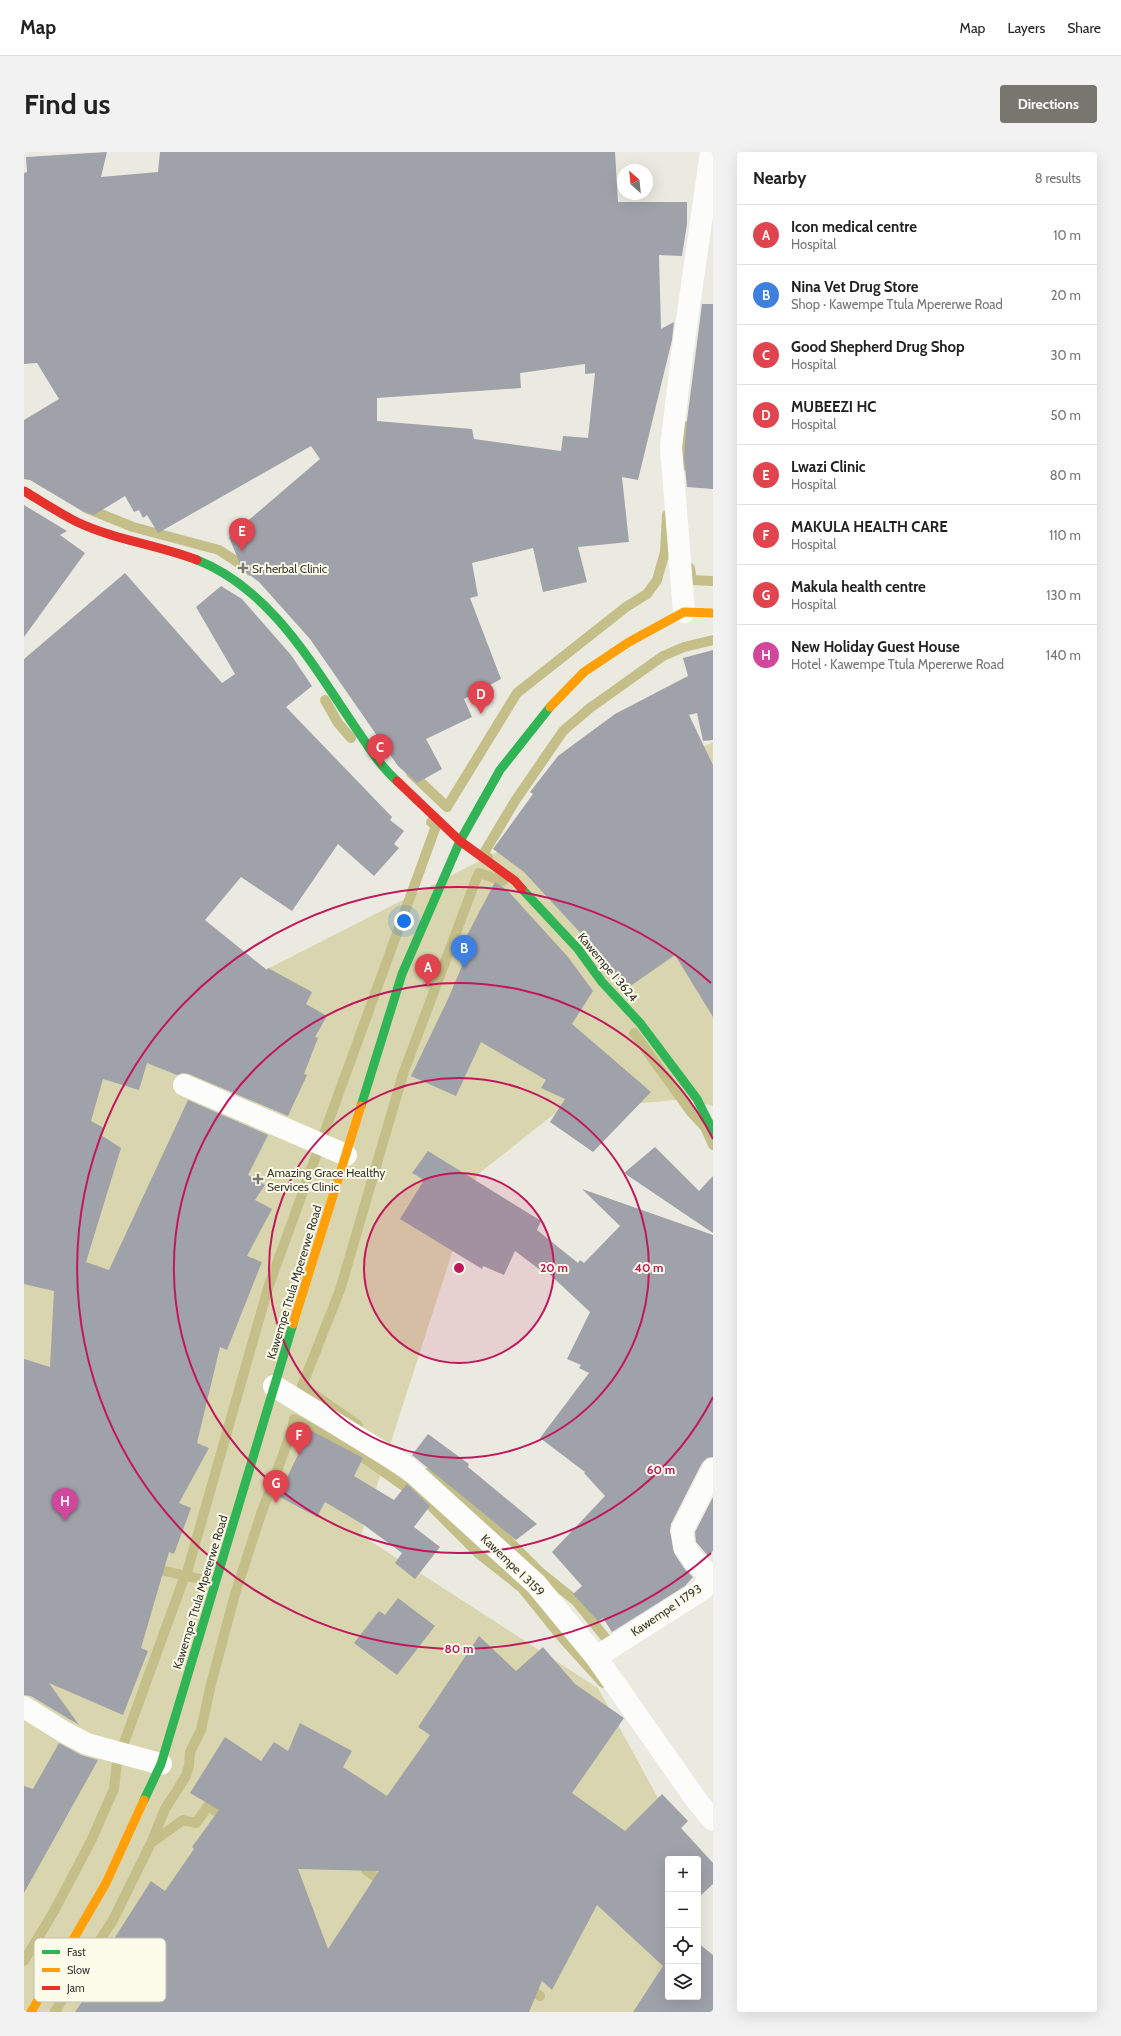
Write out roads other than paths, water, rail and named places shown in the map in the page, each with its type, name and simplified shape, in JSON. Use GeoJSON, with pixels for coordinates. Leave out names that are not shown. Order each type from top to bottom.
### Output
{"type":"FeatureCollection","features":[{"type":"Feature","properties":{"kind":"street"},"geometry":{"type":"LineString","coordinates":[[711,152],[682,355],[671,447],[684,612],[713,613]]}},
{"type":"Feature","properties":{"kind":"street","name":"Kawempe I 3624"},"geometry":{"type":"LineString","coordinates":[[24,491],[77,522],[124,539],[182,554],[218,568],[250,590],[301,648],[389,774],[460,841],[514,881],[578,949],[602,982],[640,1023],[692,1093],[713,1131]]}},
{"type":"Feature","properties":{"kind":"street","name":"Kawempe Ttula Mpererwe Road"},"geometry":{"type":"LineString","coordinates":[[75,1938],[106,1883],[161,1764],[274,1386],[402,974],[460,841],[500,770],[552,705],[584,672],[628,642],[684,612]]}},
{"type":"Feature","properties":{"kind":"street"},"geometry":{"type":"LineString","coordinates":[[184,1086],[346,1155]]}},
{"type":"Feature","properties":{"kind":"street","name":"Kawempe I 3159"},"geometry":{"type":"LineString","coordinates":[[274,1386],[408,1468],[536,1584],[596,1657],[697,1801],[713,1820]]}},
{"type":"Feature","properties":{"kind":"street","name":"Kawempe I 1793"},"geometry":{"type":"LineString","coordinates":[[596,1657],[703,1588],[710,1575],[694,1561],[684,1546],[682,1530],[713,1469]]}},
{"type":"Feature","properties":{"kind":"street"},"geometry":{"type":"LineString","coordinates":[[24,1708],[87,1744],[161,1764]]}},
{"type":"Feature","properties":{"kind":"street","name":"Kawempe Ttula Mpererwe Road"},"geometry":{"type":"LineString","coordinates":[[35,2011],[40,2002]]}},
{"type":"Feature","properties":{"kind":"waterway"},"geometry":{"type":"LineString","coordinates":[[682,466],[684,426]]}},
{"type":"Feature","properties":{"kind":"waterway"},"geometry":{"type":"LineString","coordinates":[[86,508],[133,527],[219,550],[251,571]]}},
{"type":"Feature","properties":{"kind":"waterway"},"geometry":{"type":"LineString","coordinates":[[411,773],[447,807],[517,693],[626,607],[647,594],[657,580],[665,552],[667,515]]}},
{"type":"Feature","properties":{"kind":"waterway"},"geometry":{"type":"LineString","coordinates":[[690,568],[692,580],[713,581]]}},
{"type":"Feature","properties":{"kind":"waterway"},"geometry":{"type":"LineString","coordinates":[[488,857],[484,853],[515,801],[563,731],[590,708],[663,656],[684,647],[713,640]]}},
{"type":"Feature","properties":{"kind":"waterway"},"geometry":{"type":"LineString","coordinates":[[325,700],[338,723],[351,738]]}},
{"type":"Feature","properties":{"kind":"waterway"},"geometry":{"type":"LineString","coordinates":[[38,1938],[53,1913],[91,1841],[114,1789],[117,1762],[186,1576],[268,1288],[436,826],[431,822]]}},
{"type":"Feature","properties":{"kind":"waterway"},"geometry":{"type":"LineString","coordinates":[[358,1425],[302,1386],[340,1290],[403,1074],[475,882],[479,873],[503,881]]}},
{"type":"Feature","properties":{"kind":"waterway"},"geometry":{"type":"LineString","coordinates":[[634,1033],[691,1112],[705,1127],[713,1145]]}},
{"type":"Feature","properties":{"kind":"waterway"},"geometry":{"type":"LineString","coordinates":[[101,1938],[113,1920],[151,1843],[165,1809],[186,1776],[189,1766],[190,1752],[201,1730],[211,1684],[235,1594],[261,1514],[292,1430],[294,1419],[348,1447],[428,1503],[478,1553],[522,1588],[564,1640],[603,1683]]}},
{"type":"Feature","properties":{"kind":"waterway"},"geometry":{"type":"LineString","coordinates":[[428,1473],[492,1524],[541,1573],[576,1601],[608,1641],[615,1638]]}},
{"type":"Feature","properties":{"kind":"waterway"},"geometry":{"type":"LineString","coordinates":[[152,1568],[200,1579]]}},
{"type":"Feature","properties":{"kind":"waterway"},"geometry":{"type":"LineString","coordinates":[[151,1843],[183,1820],[196,1823],[208,1806],[229,1820]]}},
{"type":"Feature","properties":{"kind":"waterway"},"geometry":{"type":"LineString","coordinates":[[360,1861],[367,1871],[387,1885]]}},
{"type":"Feature","properties":{"kind":"waterway"},"geometry":{"type":"LineString","coordinates":[[24,1961],[34,1944]]}},
{"type":"Feature","properties":{"kind":"waterway"},"geometry":{"type":"LineString","coordinates":[[525,1986],[540,1996]]}},
{"type":"Feature","properties":{"kind":"waterway"},"geometry":{"type":"LineString","coordinates":[[57,2012],[55,2011],[61,2002]]}},
{"type":"Feature","properties":{"kind":"place","name":"Lwazi Clinic"},"geometry":{"type":"Point","coordinates":[242,551]}},
{"type":"Feature","properties":{"kind":"place","name":"Sr herbal Clinic"},"geometry":{"type":"Point","coordinates":[243,568]}},
{"type":"Feature","properties":{"kind":"place","name":"MUBEEZI HC"},"geometry":{"type":"Point","coordinates":[481,714]}},
{"type":"Feature","properties":{"kind":"place","name":"Good Shepherd Drug Shop"},"geometry":{"type":"Point","coordinates":[380,767]}},
{"type":"Feature","properties":{"kind":"place","name":"Nina Vet Drug Store"},"geometry":{"type":"Point","coordinates":[464,968]}},
{"type":"Feature","properties":{"kind":"place","name":"Icon medical centre"},"geometry":{"type":"Point","coordinates":[428,987]}},
{"type":"Feature","properties":{"kind":"place","name":"Amazing Grace Healthy Services Clinic"},"geometry":{"type":"Point","coordinates":[258,1179]}},
{"type":"Feature","properties":{"kind":"place","name":"MAKULA HEALTH CARE"},"geometry":{"type":"Point","coordinates":[299,1455]}},
{"type":"Feature","properties":{"kind":"place","name":"Makula health centre"},"geometry":{"type":"Point","coordinates":[276,1503]}},
{"type":"Feature","properties":{"kind":"place","name":"New Holiday Guest House"},"geometry":{"type":"Point","coordinates":[65,1521]}}]}
